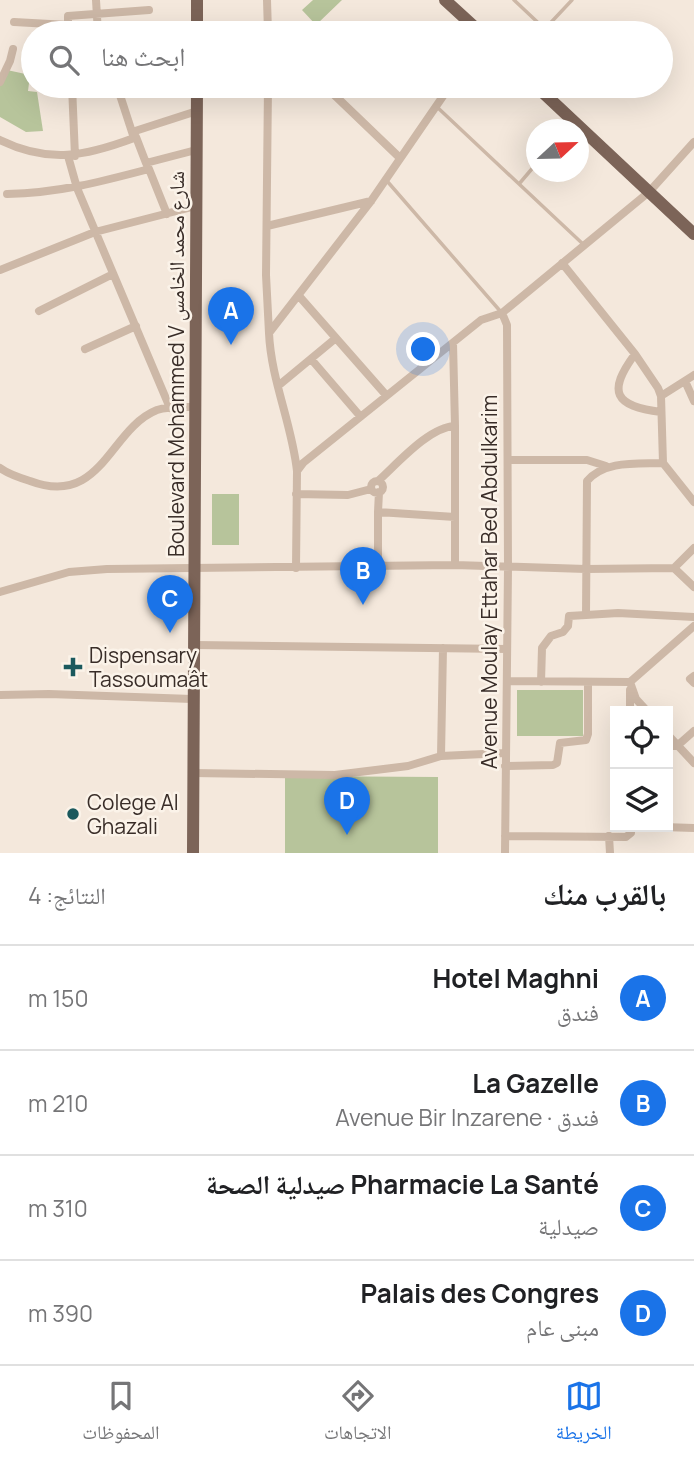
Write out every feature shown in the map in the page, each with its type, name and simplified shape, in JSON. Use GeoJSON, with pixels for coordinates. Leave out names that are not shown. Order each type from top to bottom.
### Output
{"type":"FeatureCollection","features":[{"type":"Feature","properties":{"kind":"main road"},"geometry":{"type":"LineString","coordinates":[[197,0],[197,21]]}},
{"type":"Feature","properties":{"kind":"main road"},"geometry":{"type":"LineString","coordinates":[[445,0],[468,21]]}},
{"type":"Feature","properties":{"kind":"main road","name":"Boulevard Mohammed V شارع محمد الخامس"},"geometry":{"type":"LineString","coordinates":[[193,853],[197,98]]}},
{"type":"Feature","properties":{"kind":"main road"},"geometry":{"type":"LineString","coordinates":[[547,98],[566,119]]}},
{"type":"Feature","properties":{"kind":"main road"},"geometry":{"type":"LineString","coordinates":[[589,141],[694,234]]}},
{"type":"Feature","properties":{"kind":"street"},"geometry":{"type":"LineString","coordinates":[[96,0],[96,21]]}},
{"type":"Feature","properties":{"kind":"street"},"geometry":{"type":"LineString","coordinates":[[268,0],[269,21]]}},
{"type":"Feature","properties":{"kind":"street"},"geometry":{"type":"LineString","coordinates":[[68,21],[68,16],[149,10]]}},
{"type":"Feature","properties":{"kind":"street"},"geometry":{"type":"LineString","coordinates":[[14,22],[21,23]]}},
{"type":"Feature","properties":{"kind":"street"},"geometry":{"type":"LineString","coordinates":[[0,82],[10,61],[12,49]]}},
{"type":"Feature","properties":{"kind":"street"},"geometry":{"type":"LineString","coordinates":[[72,98],[71,156],[77,188],[170,408]]}},
{"type":"Feature","properties":{"kind":"street"},"geometry":{"type":"LineString","coordinates":[[121,98],[133,135],[167,214]]}},
{"type":"Feature","properties":{"kind":"street"},"geometry":{"type":"LineString","coordinates":[[268,98],[266,275],[270,356],[294,443],[297,471],[296,568]]}},
{"type":"Feature","properties":{"kind":"street"},"geometry":{"type":"LineString","coordinates":[[338,98],[400,158]]}},
{"type":"Feature","properties":{"kind":"street"},"geometry":{"type":"LineString","coordinates":[[269,333],[371,201],[442,98]]}},
{"type":"Feature","properties":{"kind":"street"},"geometry":{"type":"LineString","coordinates":[[0,140],[22,149],[71,156],[97,152],[197,111]]}},
{"type":"Feature","properties":{"kind":"street"},"geometry":{"type":"LineString","coordinates":[[297,471],[311,454],[481,320],[502,313],[649,192],[694,142]]}},
{"type":"Feature","properties":{"kind":"street"},"geometry":{"type":"LineString","coordinates":[[7,194],[77,188],[196,150]]}},
{"type":"Feature","properties":{"kind":"street"},"geometry":{"type":"LineString","coordinates":[[267,226],[371,201]]}},
{"type":"Feature","properties":{"kind":"street"},"geometry":{"type":"LineString","coordinates":[[0,270],[95,232],[196,206]]}},
{"type":"Feature","properties":{"kind":"street"},"geometry":{"type":"LineString","coordinates":[[562,263],[635,354],[658,388],[661,396],[663,463],[693,498]]}},
{"type":"Feature","properties":{"kind":"street"},"geometry":{"type":"LineString","coordinates":[[39,311],[113,274]]}},
{"type":"Feature","properties":{"kind":"street"},"geometry":{"type":"LineString","coordinates":[[299,296],[386,395]]}},
{"type":"Feature","properties":{"kind":"street","name":"Avenue Moulay Ettahar Bed Abdulkarim"},"geometry":{"type":"LineString","coordinates":[[502,313],[507,325],[508,460],[505,853]]}},
{"type":"Feature","properties":{"kind":"street"},"geometry":{"type":"LineString","coordinates":[[85,349],[136,326]]}},
{"type":"Feature","properties":{"kind":"street"},"geometry":{"type":"LineString","coordinates":[[278,386],[336,338]]}},
{"type":"Feature","properties":{"kind":"street"},"geometry":{"type":"LineString","coordinates":[[453,343],[455,565]]}},
{"type":"Feature","properties":{"kind":"street"},"geometry":{"type":"LineString","coordinates":[[635,354],[621,374],[618,384],[620,392],[625,401],[635,407],[661,412]]}},
{"type":"Feature","properties":{"kind":"street"},"geometry":{"type":"LineString","coordinates":[[311,359],[360,416]]}},
{"type":"Feature","properties":{"kind":"street"},"geometry":{"type":"LineString","coordinates":[[661,396],[694,375]]}},
{"type":"Feature","properties":{"kind":"street"},"geometry":{"type":"LineString","coordinates":[[685,382],[694,401]]}},
{"type":"Feature","properties":{"kind":"street"},"geometry":{"type":"LineString","coordinates":[[0,468],[43,486],[66,485],[83,479],[100,468],[138,422],[156,410],[195,407]]}},
{"type":"Feature","properties":{"kind":"street"},"geometry":{"type":"LineString","coordinates":[[296,494],[348,495],[383,488],[378,481],[433,432],[444,426],[454,426]]}},
{"type":"Feature","properties":{"kind":"street"},"geometry":{"type":"LineString","coordinates":[[508,460],[587,460],[606,466],[663,463]]}},
{"type":"Feature","properties":{"kind":"street"},"geometry":{"type":"LineString","coordinates":[[586,615],[587,481],[593,473],[606,466]]}},
{"type":"Feature","properties":{"kind":"street"},"geometry":{"type":"LineString","coordinates":[[375,490],[379,512],[378,567]]}},
{"type":"Feature","properties":{"kind":"street"},"geometry":{"type":"LineString","coordinates":[[379,512],[455,517]]}},
{"type":"Feature","properties":{"kind":"street"},"geometry":{"type":"LineString","coordinates":[[674,568],[694,548]]}},
{"type":"Feature","properties":{"kind":"street"},"geometry":{"type":"LineString","coordinates":[[0,592],[80,570],[194,566],[674,568],[694,587]]}},
{"type":"Feature","properties":{"kind":"street"},"geometry":{"type":"LineString","coordinates":[[541,682],[542,648],[551,636],[566,629],[569,616],[618,613],[694,617]]}},
{"type":"Feature","properties":{"kind":"street"},"geometry":{"type":"LineString","coordinates":[[507,681],[630,682],[694,626]]}},
{"type":"Feature","properties":{"kind":"street"},"geometry":{"type":"LineString","coordinates":[[195,645],[507,649]]}},
{"type":"Feature","properties":{"kind":"street"},"geometry":{"type":"LineString","coordinates":[[441,756],[443,648]]}},
{"type":"Feature","properties":{"kind":"street"},"geometry":{"type":"LineString","coordinates":[[694,676],[690,679],[694,683]]}},
{"type":"Feature","properties":{"kind":"street"},"geometry":{"type":"LineString","coordinates":[[505,766],[553,765],[556,763],[560,743],[586,740],[588,682]]}},
{"type":"Feature","properties":{"kind":"street"},"geometry":{"type":"LineString","coordinates":[[630,682],[630,706]]}},
{"type":"Feature","properties":{"kind":"street"},"geometry":{"type":"LineString","coordinates":[[630,682],[636,699],[642,706]]}},
{"type":"Feature","properties":{"kind":"street"},"geometry":{"type":"LineString","coordinates":[[0,695],[60,694],[192,699]]}},
{"type":"Feature","properties":{"kind":"street"},"geometry":{"type":"LineString","coordinates":[[694,731],[673,746],[694,763]]}},
{"type":"Feature","properties":{"kind":"street"},"geometry":{"type":"LineString","coordinates":[[193,772],[335,775],[408,765],[441,756],[505,752]]}},
{"type":"Feature","properties":{"kind":"street"},"geometry":{"type":"LineString","coordinates":[[673,827],[694,828]]}},
{"type":"Feature","properties":{"kind":"street"},"geometry":{"type":"LineString","coordinates":[[505,836],[626,837],[631,832]]}},
{"type":"Feature","properties":{"kind":"street"},"geometry":{"type":"LineString","coordinates":[[609,836],[610,853]]}},
{"type":"Feature","properties":{"kind":"lane"},"geometry":{"type":"LineString","coordinates":[[514,0],[533,21]]}},
{"type":"Feature","properties":{"kind":"lane"},"geometry":{"type":"LineString","coordinates":[[552,21],[572,0]]}},
{"type":"Feature","properties":{"kind":"lane"},"geometry":{"type":"LineString","coordinates":[[436,106],[584,245]]}},
{"type":"Feature","properties":{"kind":"lane"},"geometry":{"type":"LineString","coordinates":[[519,184],[526,176]]}},
{"type":"Feature","properties":{"kind":"lane"},"geometry":{"type":"LineString","coordinates":[[386,179],[502,313]]}},
{"type":"Feature","properties":{"kind":"green space"},"geometry":{"type":"Polygon","coordinates":[[[313,0],[342,0],[320,21],[312,21],[302,10],[313,0]]]}},
{"type":"Feature","properties":{"kind":"green space"},"geometry":{"type":"Polygon","coordinates":[[[7,70],[21,73],[21,98],[38,98],[43,131],[26,132],[0,117],[0,85],[7,70]]]}},
{"type":"Feature","properties":{"kind":"green space"},"geometry":{"type":"Polygon","coordinates":[[[212,494],[239,494],[239,545],[212,545],[212,494]]]}},
{"type":"Feature","properties":{"kind":"green space"},"geometry":{"type":"Polygon","coordinates":[[[517,690],[583,690],[583,736],[517,736],[517,690]]]}},
{"type":"Feature","properties":{"kind":"green space"},"geometry":{"type":"Polygon","coordinates":[[[285,776],[438,777],[438,853],[285,853],[285,776]]]}},
{"type":"Feature","properties":{"kind":"place","name":"Hotel Maghni"},"geometry":{"type":"Point","coordinates":[231,345]}},
{"type":"Feature","properties":{"kind":"place","name":"La Gazelle"},"geometry":{"type":"Point","coordinates":[363,605]}},
{"type":"Feature","properties":{"kind":"place","name":"Pharmacie La Santé صيدلية الصحة"},"geometry":{"type":"Point","coordinates":[170,633]}},
{"type":"Feature","properties":{"kind":"place","name":"Dispensary Tassoumaât"},"geometry":{"type":"Point","coordinates":[73,667]}},
{"type":"Feature","properties":{"kind":"place","name":"Colege Al Ghazali"},"geometry":{"type":"Point","coordinates":[73,814]}},
{"type":"Feature","properties":{"kind":"place","name":"Palais des Congres"},"geometry":{"type":"Point","coordinates":[347,835]}}]}
